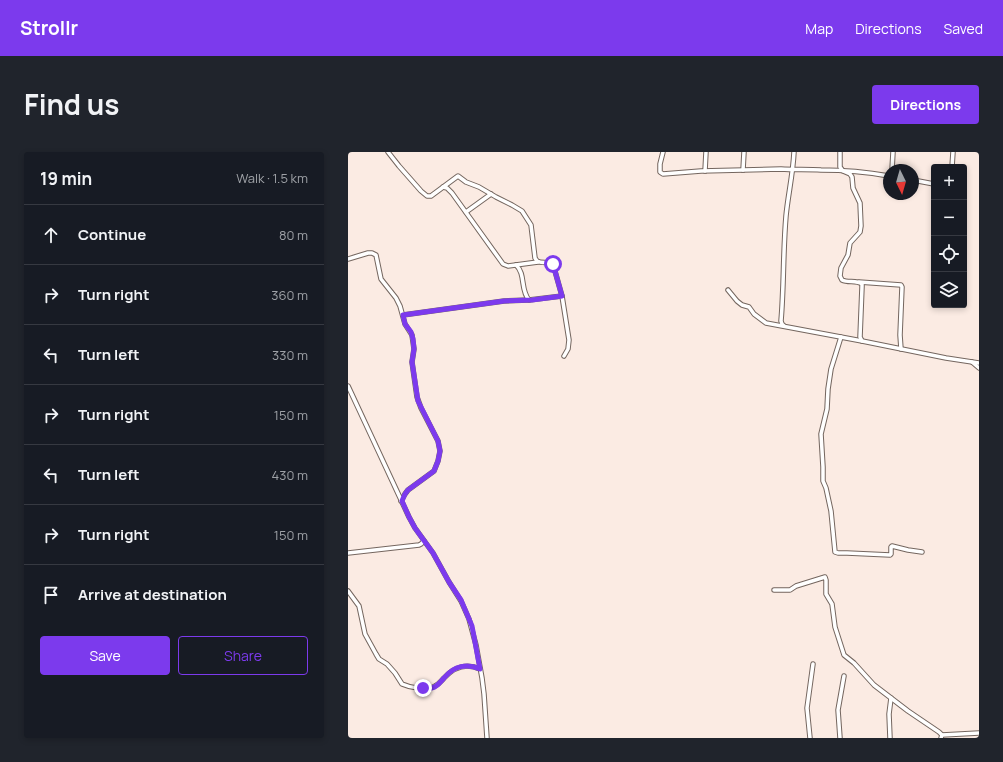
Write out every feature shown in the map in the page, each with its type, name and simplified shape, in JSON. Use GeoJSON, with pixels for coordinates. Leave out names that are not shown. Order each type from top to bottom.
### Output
{"type":"FeatureCollection","features":[{"type":"Feature","properties":{"kind":"street"},"geometry":{"type":"LineString","coordinates":[[388,152],[410,180],[427,196],[430,197],[458,176],[466,182],[479,186],[491,194],[519,208],[525,214],[531,225],[535,258],[538,262]]}},
{"type":"Feature","properties":{"kind":"street"},"geometry":{"type":"LineString","coordinates":[[663,152],[659,168],[660,172],[663,174],[773,169],[843,171],[883,175]]}},
{"type":"Feature","properties":{"kind":"street"},"geometry":{"type":"LineString","coordinates":[[705,171],[706,152]]}},
{"type":"Feature","properties":{"kind":"street"},"geometry":{"type":"LineString","coordinates":[[743,170],[744,152]]}},
{"type":"Feature","properties":{"kind":"street"},"geometry":{"type":"LineString","coordinates":[[785,327],[781,321],[784,238],[786,207],[792,180],[794,152]]}},
{"type":"Feature","properties":{"kind":"street"},"geometry":{"type":"LineString","coordinates":[[840,152],[840,166],[843,171],[851,175],[853,188],[859,200],[861,229],[859,234],[850,243],[848,253],[841,268],[840,276],[844,281],[901,285],[900,335],[902,349]]}},
{"type":"Feature","properties":{"kind":"street"},"geometry":{"type":"LineString","coordinates":[[892,164],[893,152]]}},
{"type":"Feature","properties":{"kind":"street"},"geometry":{"type":"LineString","coordinates":[[952,164],[953,152]]}},
{"type":"Feature","properties":{"kind":"street"},"geometry":{"type":"LineString","coordinates":[[919,181],[931,183]]}},
{"type":"Feature","properties":{"kind":"street"},"geometry":{"type":"LineString","coordinates":[[443,187],[449,190],[503,264],[507,266],[538,262],[549,262],[553,264],[562,296],[569,342],[564,356]]}},
{"type":"Feature","properties":{"kind":"street"},"geometry":{"type":"LineString","coordinates":[[466,212],[491,194]]}},
{"type":"Feature","properties":{"kind":"street"},"geometry":{"type":"LineString","coordinates":[[348,259],[368,253],[376,255],[381,279],[396,298],[405,324],[411,332],[414,349],[412,362],[418,401],[438,441],[440,451],[434,471],[408,490],[402,501]]}},
{"type":"Feature","properties":{"kind":"street"},"geometry":{"type":"LineString","coordinates":[[516,265],[520,270],[524,291],[530,300]]}},
{"type":"Feature","properties":{"kind":"street"},"geometry":{"type":"LineString","coordinates":[[859,282],[862,284],[860,337],[862,341]]}},
{"type":"Feature","properties":{"kind":"street"},"geometry":{"type":"LineString","coordinates":[[728,290],[733,298],[742,305],[749,307],[754,314],[766,323],[979,363]]}},
{"type":"Feature","properties":{"kind":"street"},"geometry":{"type":"LineString","coordinates":[[403,315],[504,301],[530,300],[562,296]]}},
{"type":"Feature","properties":{"kind":"street"},"geometry":{"type":"LineString","coordinates":[[841,337],[832,369],[828,389],[827,409],[821,434],[823,481],[831,511],[835,552],[890,555],[892,546],[922,552]]}},
{"type":"Feature","properties":{"kind":"street"},"geometry":{"type":"LineString","coordinates":[[972,362],[979,368]]}},
{"type":"Feature","properties":{"kind":"street"},"geometry":{"type":"LineString","coordinates":[[348,386],[409,517],[433,553],[466,611],[474,636],[480,669],[484,694],[487,738]]}},
{"type":"Feature","properties":{"kind":"street"},"geometry":{"type":"LineString","coordinates":[[348,552],[418,545],[424,541]]}},
{"type":"Feature","properties":{"kind":"street"},"geometry":{"type":"LineString","coordinates":[[774,590],[790,590],[796,586],[825,577],[826,594],[832,604],[835,627],[844,656],[874,685],[939,732],[941,737],[979,733]]}},
{"type":"Feature","properties":{"kind":"street"},"geometry":{"type":"LineString","coordinates":[[348,591],[359,606],[365,634],[376,654],[379,659],[387,664],[395,673],[402,684],[419,688],[431,688],[438,685],[452,670],[471,666],[480,669]]}},
{"type":"Feature","properties":{"kind":"street"},"geometry":{"type":"LineString","coordinates":[[810,738],[807,708],[813,664]]}},
{"type":"Feature","properties":{"kind":"street"},"geometry":{"type":"LineString","coordinates":[[840,738],[838,710],[844,676]]}},
{"type":"Feature","properties":{"kind":"street"},"geometry":{"type":"LineString","coordinates":[[890,738],[889,714],[891,698]]}},
{"type":"Feature","properties":{"kind":"route"},"geometry":{"type":"LineString","coordinates":[[423,688],[435,687],[452,670],[458,668],[474,666],[480,669],[472,626],[461,600],[433,553],[415,528],[402,501],[408,490],[434,471],[440,451],[438,441],[418,401],[412,362],[414,349],[413,339],[411,332],[405,324],[403,315],[504,301],[532,300],[562,296],[553,264]]}}]}
